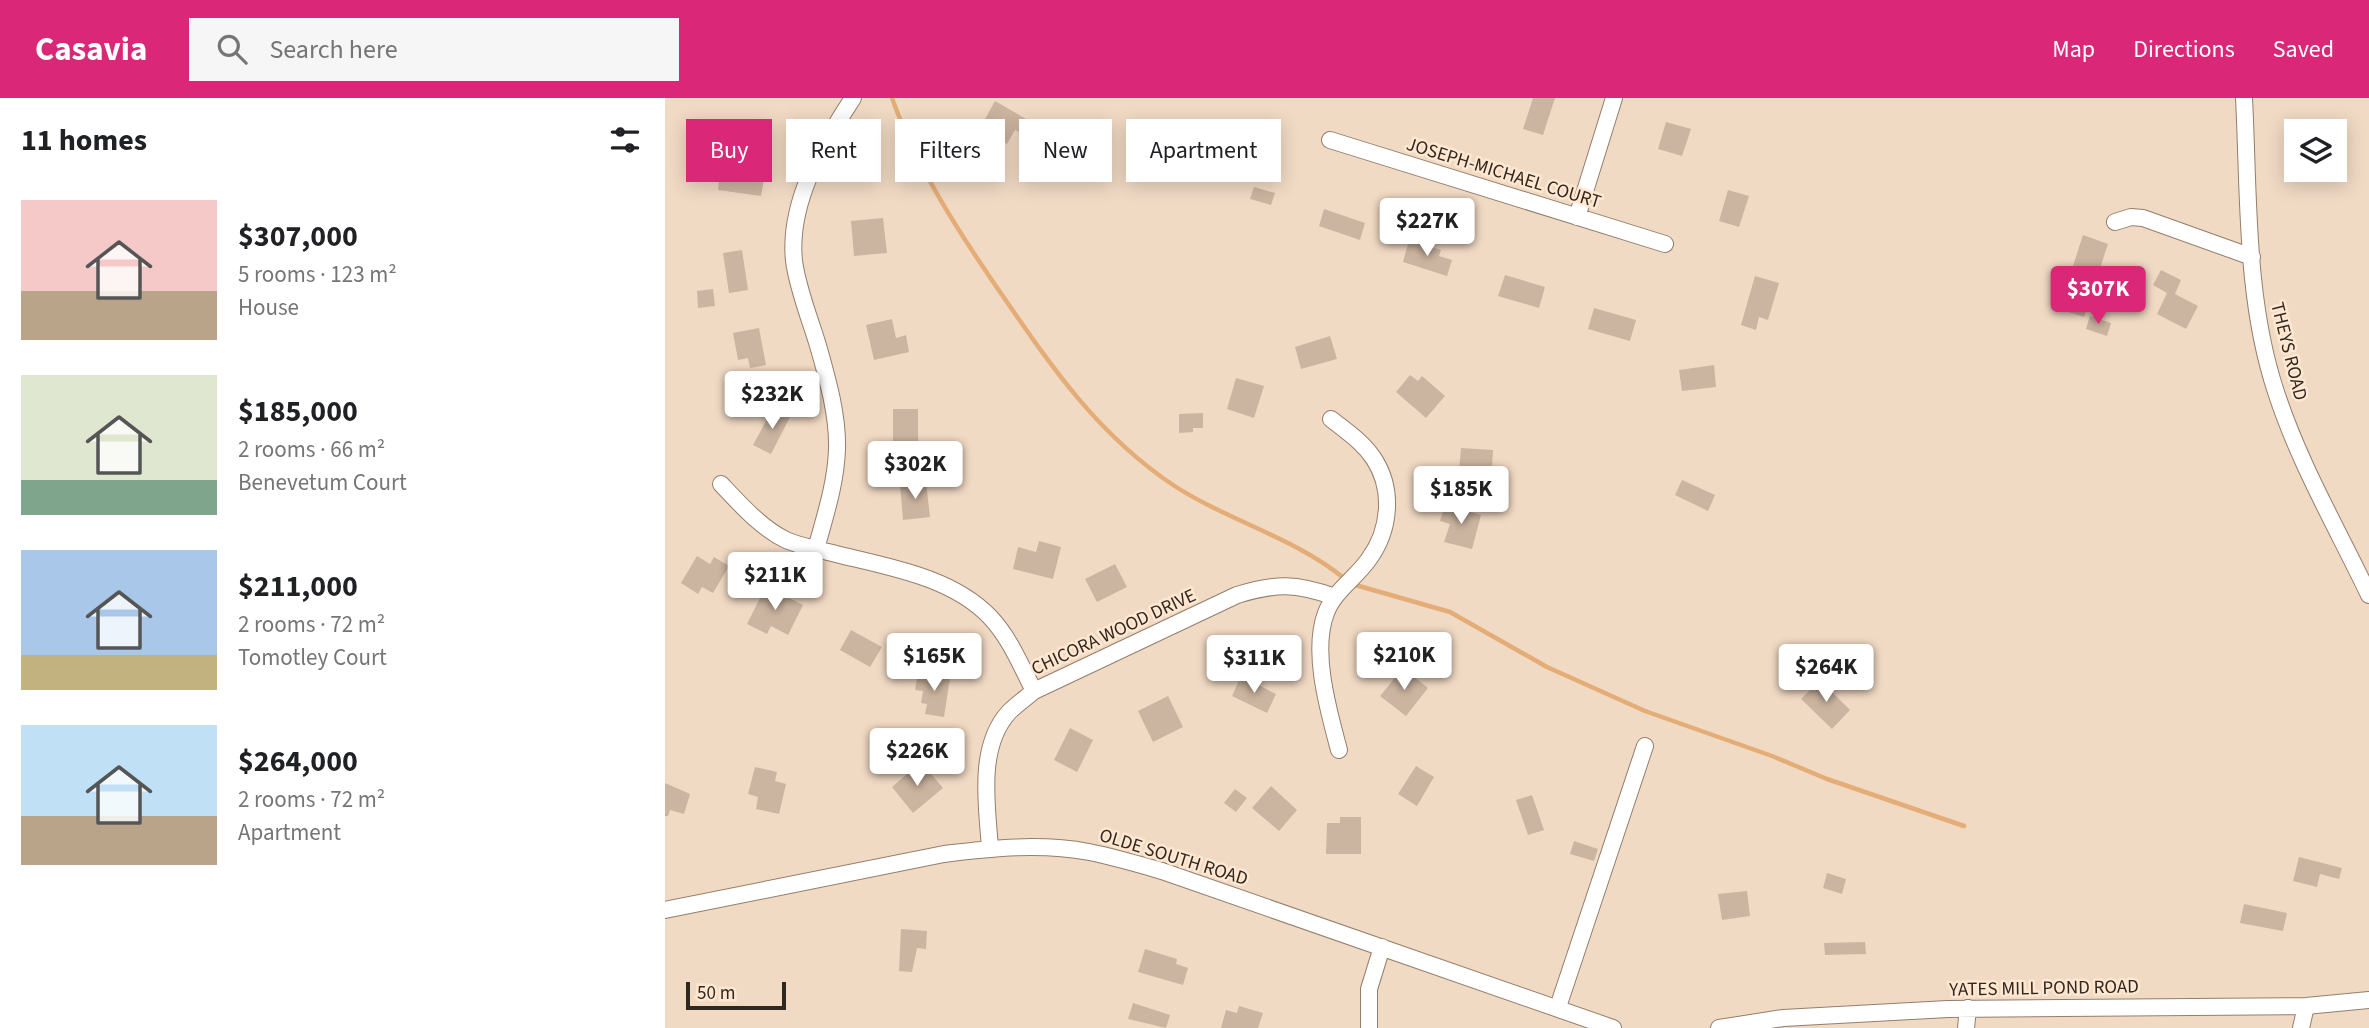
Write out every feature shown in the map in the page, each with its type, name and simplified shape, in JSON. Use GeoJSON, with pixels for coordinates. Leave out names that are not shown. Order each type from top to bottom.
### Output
{"type":"FeatureCollection","features":[{"type":"Feature","properties":{"kind":"street"},"geometry":{"type":"LineString","coordinates":[[816,549],[834,478],[836,435],[823,365],[795,264],[793,238],[800,204],[818,160],[853,98]]}},
{"type":"Feature","properties":{"kind":"street"},"geometry":{"type":"LineString","coordinates":[[1577,217],[1614,98]]}},
{"type":"Feature","properties":{"kind":"street","name":"THEYS ROAD"},"geometry":{"type":"LineString","coordinates":[[2244,98],[2255,298],[2275,392],[2296,446],[2369,594]]}},
{"type":"Feature","properties":{"kind":"street","name":"JOSEPH-MICHAEL COURT"},"geometry":{"type":"LineString","coordinates":[[1330,140],[1665,244]]}},
{"type":"Feature","properties":{"kind":"street"},"geometry":{"type":"LineString","coordinates":[[2115,222],[2131,217],[2143,218],[2252,257]]}},
{"type":"Feature","properties":{"kind":"street"},"geometry":{"type":"LineString","coordinates":[[1331,419],[1359,442],[1374,459],[1386,485],[1388,508],[1383,536],[1369,560],[1335,597],[1325,614],[1321,638],[1323,673],[1339,750]]}},
{"type":"Feature","properties":{"kind":"street"},"geometry":{"type":"LineString","coordinates":[[721,484],[765,527],[787,541],[915,576],[961,594],[990,616],[1006,638],[1034,691]]}},
{"type":"Feature","properties":{"kind":"street","name":"CHICORA WOOD DRIVE"},"geometry":{"type":"LineString","coordinates":[[990,848],[986,804],[988,759],[997,730],[1008,713],[1034,691],[1237,595],[1287,584],[1310,588],[1335,597]]}},
{"type":"Feature","properties":{"kind":"street"},"geometry":{"type":"LineString","coordinates":[[1558,1007],[1645,746]]}},
{"type":"Feature","properties":{"kind":"street","name":"OLDE SOUTH ROAD"},"geometry":{"type":"LineString","coordinates":[[665,910],[944,854],[990,848],[1034,847],[1087,852],[1162,871],[1613,1028]]}},
{"type":"Feature","properties":{"kind":"street"},"geometry":{"type":"LineString","coordinates":[[1369,1028],[1369,989],[1382,947]]}},
{"type":"Feature","properties":{"kind":"street","name":"YATES MILL POND ROAD"},"geometry":{"type":"LineString","coordinates":[[1720,1028],[1783,1018],[1835,1021],[1968,1009],[2306,1006],[2369,1000]]}},
{"type":"Feature","properties":{"kind":"street"},"geometry":{"type":"LineString","coordinates":[[2301,1028],[2306,1006]]}},
{"type":"Feature","properties":{"kind":"street"},"geometry":{"type":"LineString","coordinates":[[1966,1028],[1968,1009]]}},
{"type":"Feature","properties":{"kind":"building"},"geometry":{"type":"Polygon","coordinates":[[[1533,98],[1555,98],[1543,135],[1523,129],[1533,98]]]}},
{"type":"Feature","properties":{"kind":"building"},"geometry":{"type":"Polygon","coordinates":[[[995,101],[1026,119],[1019,119],[1019,132],[1015,130],[1007,144],[1005,119],[985,119],[995,101]]]}},
{"type":"Feature","properties":{"kind":"building"},"geometry":{"type":"Polygon","coordinates":[[[1666,122],[1691,129],[1682,156],[1658,149],[1666,122]]]}},
{"type":"Feature","properties":{"kind":"building"},"geometry":{"type":"Polygon","coordinates":[[[719,182],[763,182],[761,196],[718,190],[719,182]]]}},
{"type":"Feature","properties":{"kind":"building"},"geometry":{"type":"Polygon","coordinates":[[[1254,187],[1275,193],[1271,205],[1250,199],[1254,187]]]}},
{"type":"Feature","properties":{"kind":"building"},"geometry":{"type":"Polygon","coordinates":[[[1728,190],[1749,196],[1739,227],[1719,221],[1728,190]]]}},
{"type":"Feature","properties":{"kind":"building"},"geometry":{"type":"Polygon","coordinates":[[[1324,209],[1365,223],[1360,240],[1319,226],[1324,209]]]}},
{"type":"Feature","properties":{"kind":"building"},"geometry":{"type":"Polygon","coordinates":[[[883,218],[887,253],[854,256],[851,221],[883,218]]]}},
{"type":"Feature","properties":{"kind":"building"},"geometry":{"type":"Polygon","coordinates":[[[2083,235],[2108,244],[2084,317],[2059,309],[2083,235]]]}},
{"type":"Feature","properties":{"kind":"building"},"geometry":{"type":"Polygon","coordinates":[[[1409,240],[1441,250],[1439,256],[1452,260],[1447,276],[1403,262],[1409,240]]]}},
{"type":"Feature","properties":{"kind":"building"},"geometry":{"type":"Polygon","coordinates":[[[742,250],[748,290],[729,293],[723,253],[742,250]]]}},
{"type":"Feature","properties":{"kind":"building"},"geometry":{"type":"Polygon","coordinates":[[[2161,270],[2181,280],[2175,294],[2198,306],[2186,329],[2157,314],[2167,293],[2153,285],[2161,270]]]}},
{"type":"Feature","properties":{"kind":"building"},"geometry":{"type":"Polygon","coordinates":[[[1505,275],[1545,287],[1539,308],[1498,296],[1505,275]]]}},
{"type":"Feature","properties":{"kind":"building"},"geometry":{"type":"Polygon","coordinates":[[[1755,276],[1779,283],[1768,320],[1759,317],[1756,330],[1741,325],[1755,276]]]}},
{"type":"Feature","properties":{"kind":"building"},"geometry":{"type":"Polygon","coordinates":[[[713,289],[715,306],[698,308],[697,291],[713,289]]]}},
{"type":"Feature","properties":{"kind":"building"},"geometry":{"type":"Polygon","coordinates":[[[1594,308],[1636,320],[1630,341],[1588,329],[1594,308]]]}},
{"type":"Feature","properties":{"kind":"building"},"geometry":{"type":"Polygon","coordinates":[[[2090,316],[2111,323],[2107,336],[2086,329],[2090,316]]]}},
{"type":"Feature","properties":{"kind":"building"},"geometry":{"type":"Polygon","coordinates":[[[892,319],[896,338],[906,335],[909,352],[874,360],[866,325],[892,319]]]}},
{"type":"Feature","properties":{"kind":"building"},"geometry":{"type":"Polygon","coordinates":[[[759,328],[766,365],[750,368],[748,358],[738,360],[733,333],[759,328]]]}},
{"type":"Feature","properties":{"kind":"building"},"geometry":{"type":"Polygon","coordinates":[[[1330,336],[1337,359],[1301,369],[1295,347],[1330,336]]]}},
{"type":"Feature","properties":{"kind":"building"},"geometry":{"type":"Polygon","coordinates":[[[1714,365],[1716,387],[1682,391],[1679,370],[1714,365]]]}},
{"type":"Feature","properties":{"kind":"building"},"geometry":{"type":"Polygon","coordinates":[[[1410,375],[1418,381],[1422,376],[1445,396],[1426,418],[1396,392],[1410,375]]]}},
{"type":"Feature","properties":{"kind":"building"},"geometry":{"type":"Polygon","coordinates":[[[1236,378],[1264,386],[1254,418],[1227,409],[1236,378]]]}},
{"type":"Feature","properties":{"kind":"building"},"geometry":{"type":"Polygon","coordinates":[[[773,408],[790,417],[771,454],[753,445],[773,408]]]}},
{"type":"Feature","properties":{"kind":"building"},"geometry":{"type":"Polygon","coordinates":[[[893,409],[918,409],[918,446],[893,446],[893,409]]]}},
{"type":"Feature","properties":{"kind":"building"},"geometry":{"type":"Polygon","coordinates":[[[1203,413],[1203,428],[1179,433],[1179,414],[1203,413]]]}},
{"type":"Feature","properties":{"kind":"building"},"geometry":{"type":"Polygon","coordinates":[[[1461,448],[1493,450],[1491,484],[1458,482],[1461,448]]]}},
{"type":"Feature","properties":{"kind":"building"},"geometry":{"type":"Polygon","coordinates":[[[1682,480],[1715,495],[1708,511],[1675,495],[1682,480]]]}},
{"type":"Feature","properties":{"kind":"building"},"geometry":{"type":"Polygon","coordinates":[[[926,482],[930,517],[903,520],[900,485],[926,482]]]}},
{"type":"Feature","properties":{"kind":"building"},"geometry":{"type":"Polygon","coordinates":[[[1445,505],[1481,515],[1472,549],[1444,542],[1450,524],[1440,521],[1445,505]]]}},
{"type":"Feature","properties":{"kind":"building"},"geometry":{"type":"Polygon","coordinates":[[[1039,541],[1061,547],[1053,579],[1013,569],[1018,547],[1036,552],[1039,541]]]}},
{"type":"Feature","properties":{"kind":"building"},"geometry":{"type":"Polygon","coordinates":[[[697,556],[710,564],[714,557],[729,566],[713,593],[702,587],[698,594],[681,583],[697,556]]]}},
{"type":"Feature","properties":{"kind":"building"},"geometry":{"type":"Polygon","coordinates":[[[1115,564],[1127,587],[1097,602],[1085,579],[1115,564]]]}},
{"type":"Feature","properties":{"kind":"building"},"geometry":{"type":"Polygon","coordinates":[[[766,586],[803,605],[788,635],[771,626],[767,634],[747,624],[766,586]]]}},
{"type":"Feature","properties":{"kind":"building"},"geometry":{"type":"Polygon","coordinates":[[[851,630],[882,647],[870,667],[840,650],[851,630]]]}},
{"type":"Feature","properties":{"kind":"building"},"geometry":{"type":"Polygon","coordinates":[[[1403,668],[1428,688],[1406,716],[1380,696],[1403,668]]]}},
{"type":"Feature","properties":{"kind":"building"},"geometry":{"type":"Polygon","coordinates":[[[918,673],[950,678],[944,717],[925,714],[927,704],[921,703],[923,691],[915,690],[918,673]]]}},
{"type":"Feature","properties":{"kind":"building"},"geometry":{"type":"Polygon","coordinates":[[[1241,676],[1276,694],[1267,713],[1232,696],[1241,676]]]}},
{"type":"Feature","properties":{"kind":"building"},"geometry":{"type":"Polygon","coordinates":[[[1820,680],[1850,710],[1832,729],[1801,699],[1820,680]]]}},
{"type":"Feature","properties":{"kind":"building"},"geometry":{"type":"Polygon","coordinates":[[[1168,696],[1183,727],[1153,742],[1138,711],[1168,696]]]}},
{"type":"Feature","properties":{"kind":"building"},"geometry":{"type":"Polygon","coordinates":[[[1070,728],[1093,740],[1077,772],[1054,760],[1070,728]]]}},
{"type":"Feature","properties":{"kind":"building"},"geometry":{"type":"Polygon","coordinates":[[[921,762],[943,788],[913,813],[892,787],[921,762]]]}},
{"type":"Feature","properties":{"kind":"building"},"geometry":{"type":"Polygon","coordinates":[[[1416,766],[1434,777],[1417,806],[1398,794],[1416,766]]]}},
{"type":"Feature","properties":{"kind":"building"},"geometry":{"type":"Polygon","coordinates":[[[755,767],[777,772],[775,781],[786,784],[779,814],[756,809],[758,797],[748,794],[755,767]]]}},
{"type":"Feature","properties":{"kind":"building"},"geometry":{"type":"Polygon","coordinates":[[[665,783],[690,794],[684,814],[670,810],[668,816],[665,816],[665,783]]]}},
{"type":"Feature","properties":{"kind":"building"},"geometry":{"type":"Polygon","coordinates":[[[1271,786],[1297,810],[1279,831],[1252,808],[1271,786]]]}},
{"type":"Feature","properties":{"kind":"building"},"geometry":{"type":"Polygon","coordinates":[[[1235,789],[1247,798],[1236,812],[1224,803],[1235,789]]]}},
{"type":"Feature","properties":{"kind":"building"},"geometry":{"type":"Polygon","coordinates":[[[1532,795],[1544,830],[1528,835],[1516,800],[1532,795]]]}},
{"type":"Feature","properties":{"kind":"building"},"geometry":{"type":"Polygon","coordinates":[[[1340,817],[1361,817],[1361,854],[1326,854],[1327,823],[1340,823],[1340,817]]]}},
{"type":"Feature","properties":{"kind":"building"},"geometry":{"type":"Polygon","coordinates":[[[1574,841],[1598,849],[1594,861],[1570,854],[1574,841]]]}},
{"type":"Feature","properties":{"kind":"building"},"geometry":{"type":"Polygon","coordinates":[[[2299,857],[2342,868],[2339,879],[2320,874],[2317,887],[2293,881],[2299,857]]]}},
{"type":"Feature","properties":{"kind":"building"},"geometry":{"type":"Polygon","coordinates":[[[1827,873],[1846,879],[1842,894],[1823,888],[1827,873]]]}},
{"type":"Feature","properties":{"kind":"building"},"geometry":{"type":"Polygon","coordinates":[[[1747,891],[1750,916],[1722,920],[1718,894],[1747,891]]]}},
{"type":"Feature","properties":{"kind":"building"},"geometry":{"type":"Polygon","coordinates":[[[2244,904],[2287,913],[2283,931],[2240,923],[2244,904]]]}},
{"type":"Feature","properties":{"kind":"building"},"geometry":{"type":"Polygon","coordinates":[[[901,929],[927,931],[926,949],[917,948],[912,972],[899,971],[901,929]]]}},
{"type":"Feature","properties":{"kind":"building"},"geometry":{"type":"Polygon","coordinates":[[[1865,942],[1866,954],[1825,955],[1824,943],[1865,942]]]}},
{"type":"Feature","properties":{"kind":"building"},"geometry":{"type":"Polygon","coordinates":[[[1145,949],[1177,959],[1176,964],[1188,968],[1183,985],[1138,972],[1145,949]]]}},
{"type":"Feature","properties":{"kind":"building"},"geometry":{"type":"Polygon","coordinates":[[[1133,1003],[1170,1015],[1166,1028],[1128,1019],[1133,1003]]]}},
{"type":"Feature","properties":{"kind":"building"},"geometry":{"type":"Polygon","coordinates":[[[1239,1006],[1263,1013],[1258,1028],[1221,1028],[1226,1010],[1237,1013],[1239,1006]]]}},
{"type":"Feature","properties":{"kind":"waterway"},"geometry":{"type":"LineString","coordinates":[[892,98],[926,174],[969,246],[1057,372],[1098,421],[1121,444],[1173,485],[1194,498],[1283,540],[1345,579]]}},
{"type":"Feature","properties":{"kind":"waterway"},"geometry":{"type":"LineString","coordinates":[[1352,584],[1450,612],[1547,667],[1645,711],[1772,756],[1827,779],[1964,826]]}}]}
